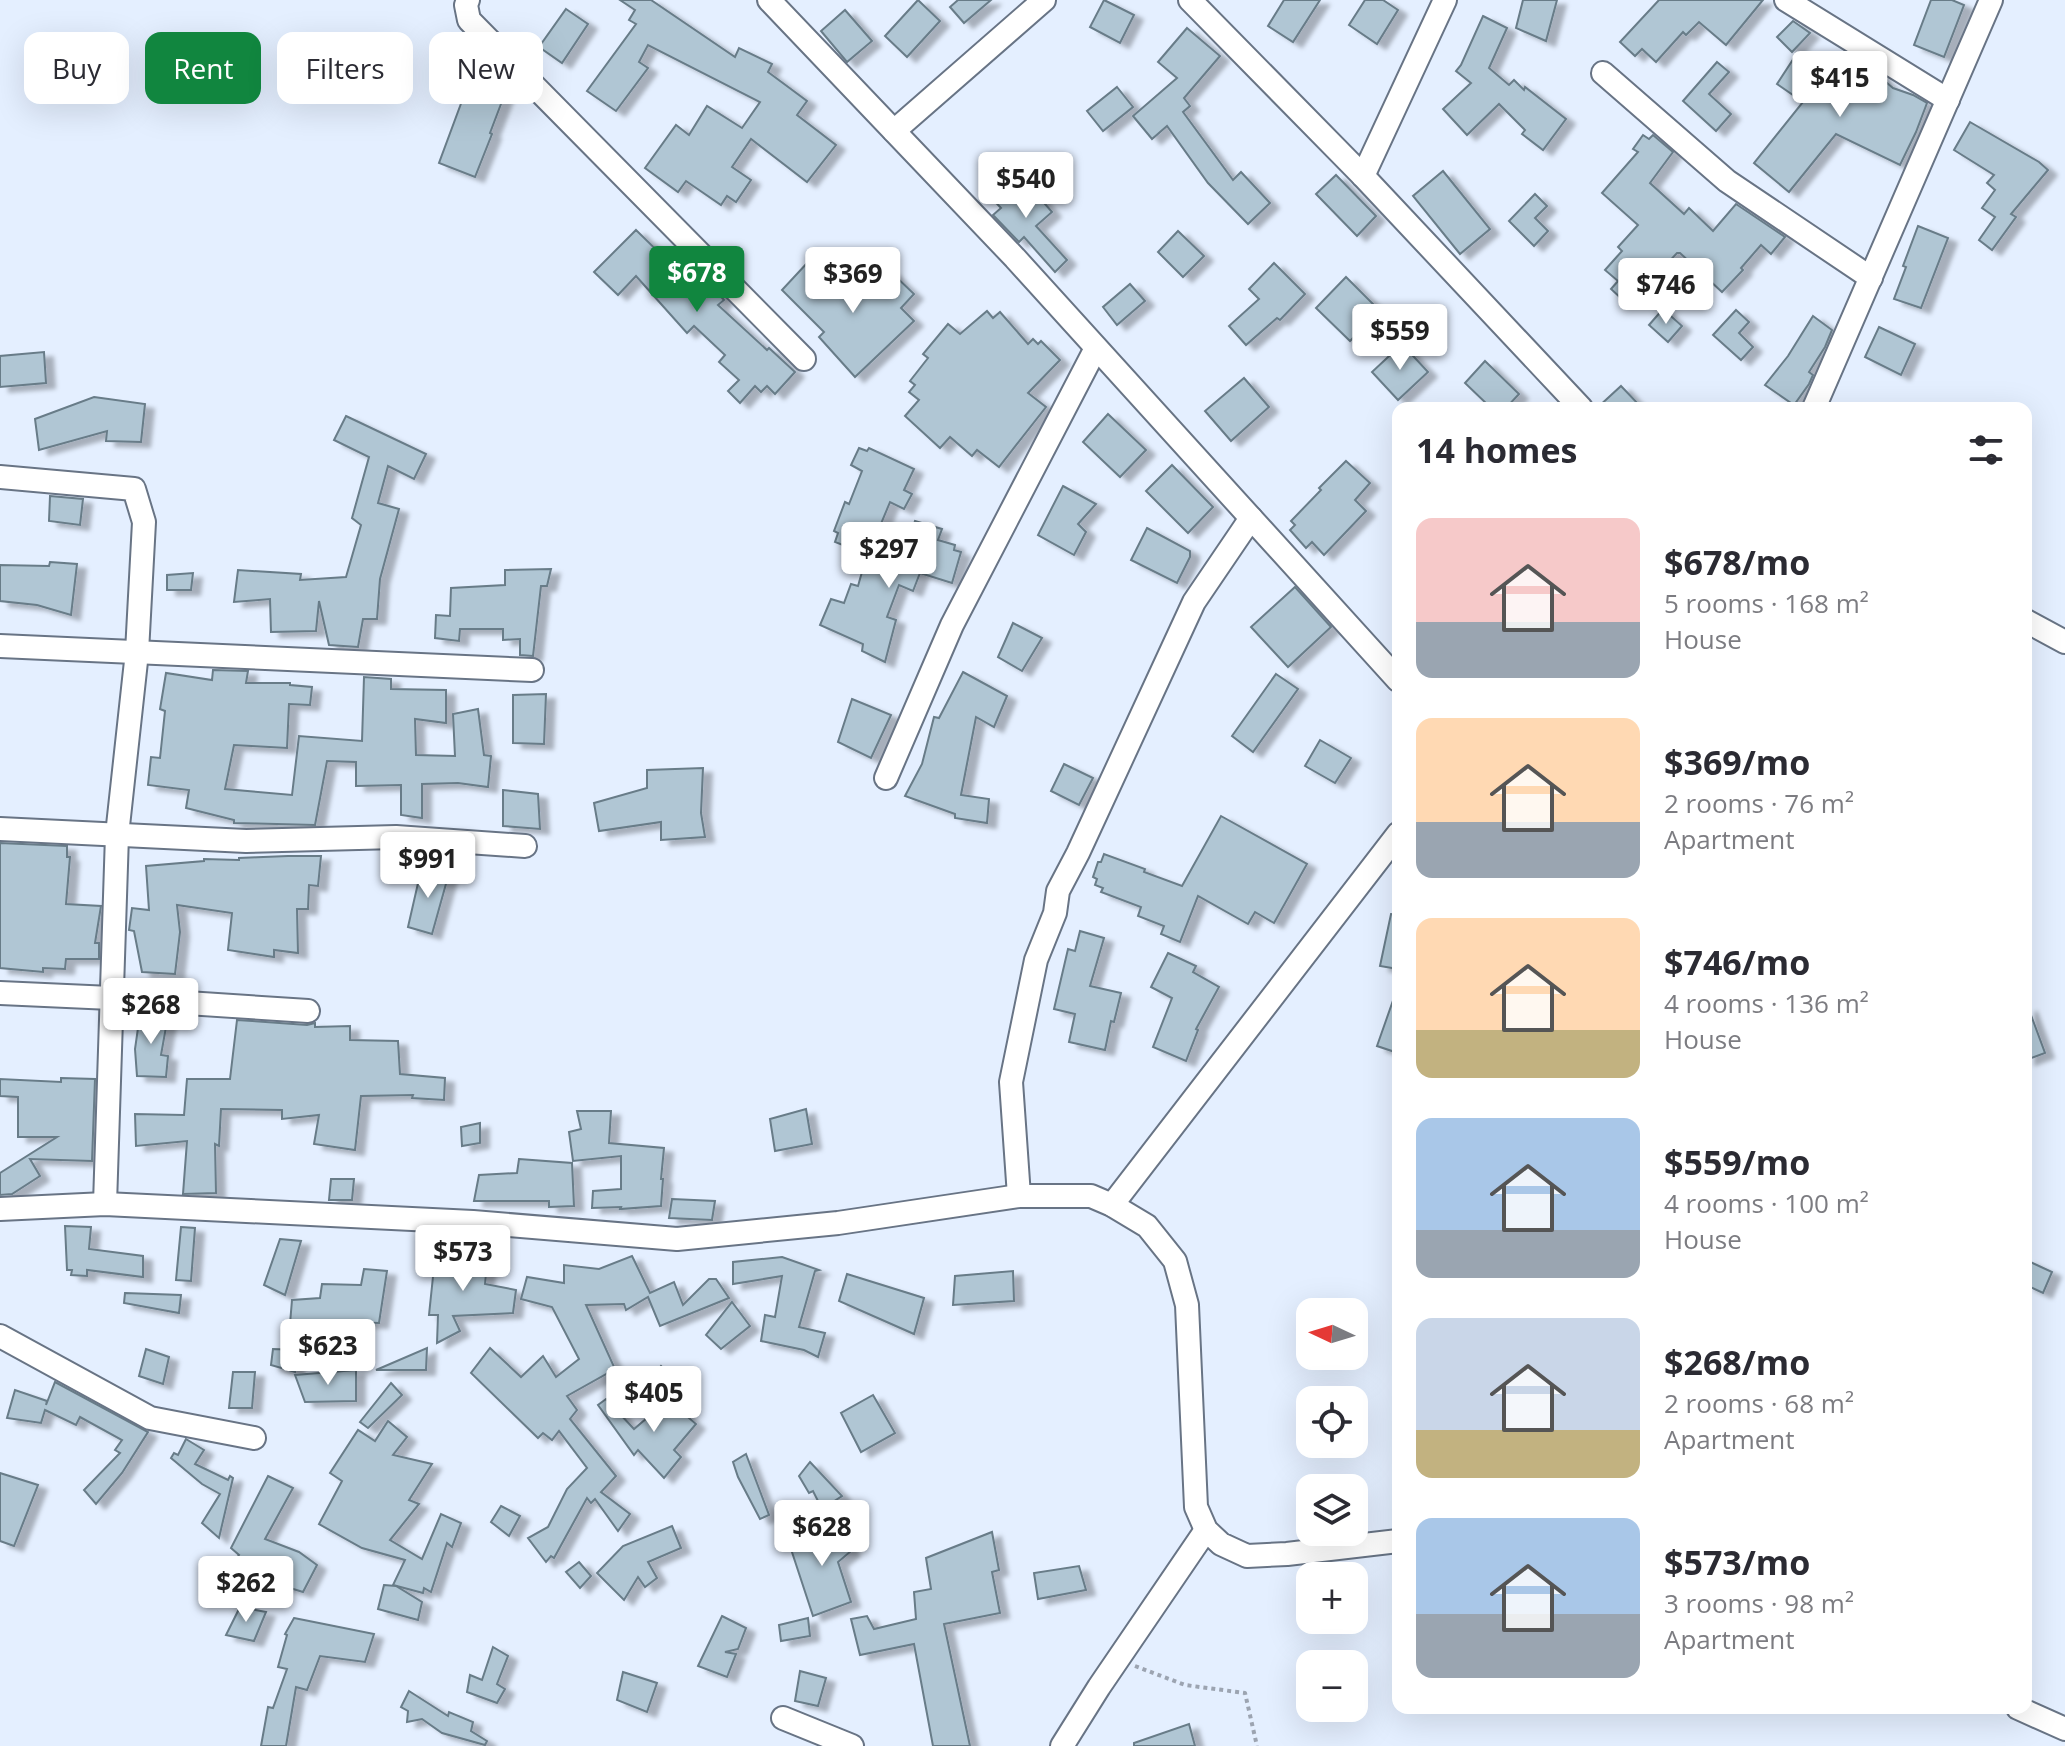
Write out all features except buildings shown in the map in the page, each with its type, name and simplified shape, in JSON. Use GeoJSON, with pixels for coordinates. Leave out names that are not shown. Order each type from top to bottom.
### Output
{"type":"FeatureCollection","features":[{"type":"Feature","properties":{"kind":"street"},"geometry":{"type":"LineString","coordinates":[[468,0],[469,20],[804,359]]}},
{"type":"Feature","properties":{"kind":"street"},"geometry":{"type":"LineString","coordinates":[[769,0],[1015,258],[1392,673]]}},
{"type":"Feature","properties":{"kind":"street"},"geometry":{"type":"LineString","coordinates":[[894,131],[1044,0]]}},
{"type":"Feature","properties":{"kind":"street"},"geometry":{"type":"LineString","coordinates":[[1363,176],[1445,0]]}},
{"type":"Feature","properties":{"kind":"street"},"geometry":{"type":"LineString","coordinates":[[1786,0],[1948,100]]}},
{"type":"Feature","properties":{"kind":"street"},"geometry":{"type":"LineString","coordinates":[[1817,402],[1991,0]]}},
{"type":"Feature","properties":{"kind":"street"},"geometry":{"type":"LineString","coordinates":[[1192,1],[1363,176],[1575,402]]}},
{"type":"Feature","properties":{"kind":"street"},"geometry":{"type":"LineString","coordinates":[[1603,73],[1727,181],[1871,278]]}},
{"type":"Feature","properties":{"kind":"street"},"geometry":{"type":"LineString","coordinates":[[886,778],[952,625],[1096,348]]}},
{"type":"Feature","properties":{"kind":"street"},"geometry":{"type":"LineString","coordinates":[[0,477],[134,489],[144,522],[137,652],[117,835],[105,1204]]}},
{"type":"Feature","properties":{"kind":"street"},"geometry":{"type":"LineString","coordinates":[[1019,1196],[1011,1082],[1036,960],[1055,913],[1058,891],[1194,602],[1251,518]]}},
{"type":"Feature","properties":{"kind":"street"},"geometry":{"type":"LineString","coordinates":[[2032,624],[2065,642]]}},
{"type":"Feature","properties":{"kind":"street"},"geometry":{"type":"LineString","coordinates":[[0,646],[532,670]]}},
{"type":"Feature","properties":{"kind":"street"},"geometry":{"type":"LineString","coordinates":[[0,829],[246,841],[396,837],[525,846]]}},
{"type":"Feature","properties":{"kind":"street"},"geometry":{"type":"LineString","coordinates":[[1112,1205],[1392,842]]}},
{"type":"Feature","properties":{"kind":"street"},"geometry":{"type":"LineString","coordinates":[[0,993],[308,1011]]}},
{"type":"Feature","properties":{"kind":"street"},"geometry":{"type":"LineString","coordinates":[[0,1209],[105,1204],[473,1222],[677,1239],[838,1223],[1019,1196],[1091,1196],[1147,1226],[1175,1261],[1187,1305],[1196,1507],[1206,1530],[1221,1544],[1247,1556],[1392,1542]]}},
{"type":"Feature","properties":{"kind":"street"},"geometry":{"type":"LineString","coordinates":[[0,1336],[150,1418],[254,1438]]}},
{"type":"Feature","properties":{"kind":"street"},"geometry":{"type":"LineString","coordinates":[[1062,1746],[1206,1530]]}},
{"type":"Feature","properties":{"kind":"street"},"geometry":{"type":"LineString","coordinates":[[2031,1714],[2065,1729]]}},
{"type":"Feature","properties":{"kind":"street"},"geometry":{"type":"LineString","coordinates":[[783,1718],[852,1746]]}},
{"type":"Feature","properties":{"kind":"path"},"geometry":{"type":"LineString","coordinates":[[1118,1660],[1185,1685],[1245,1693],[1257,1746]]}}]}
